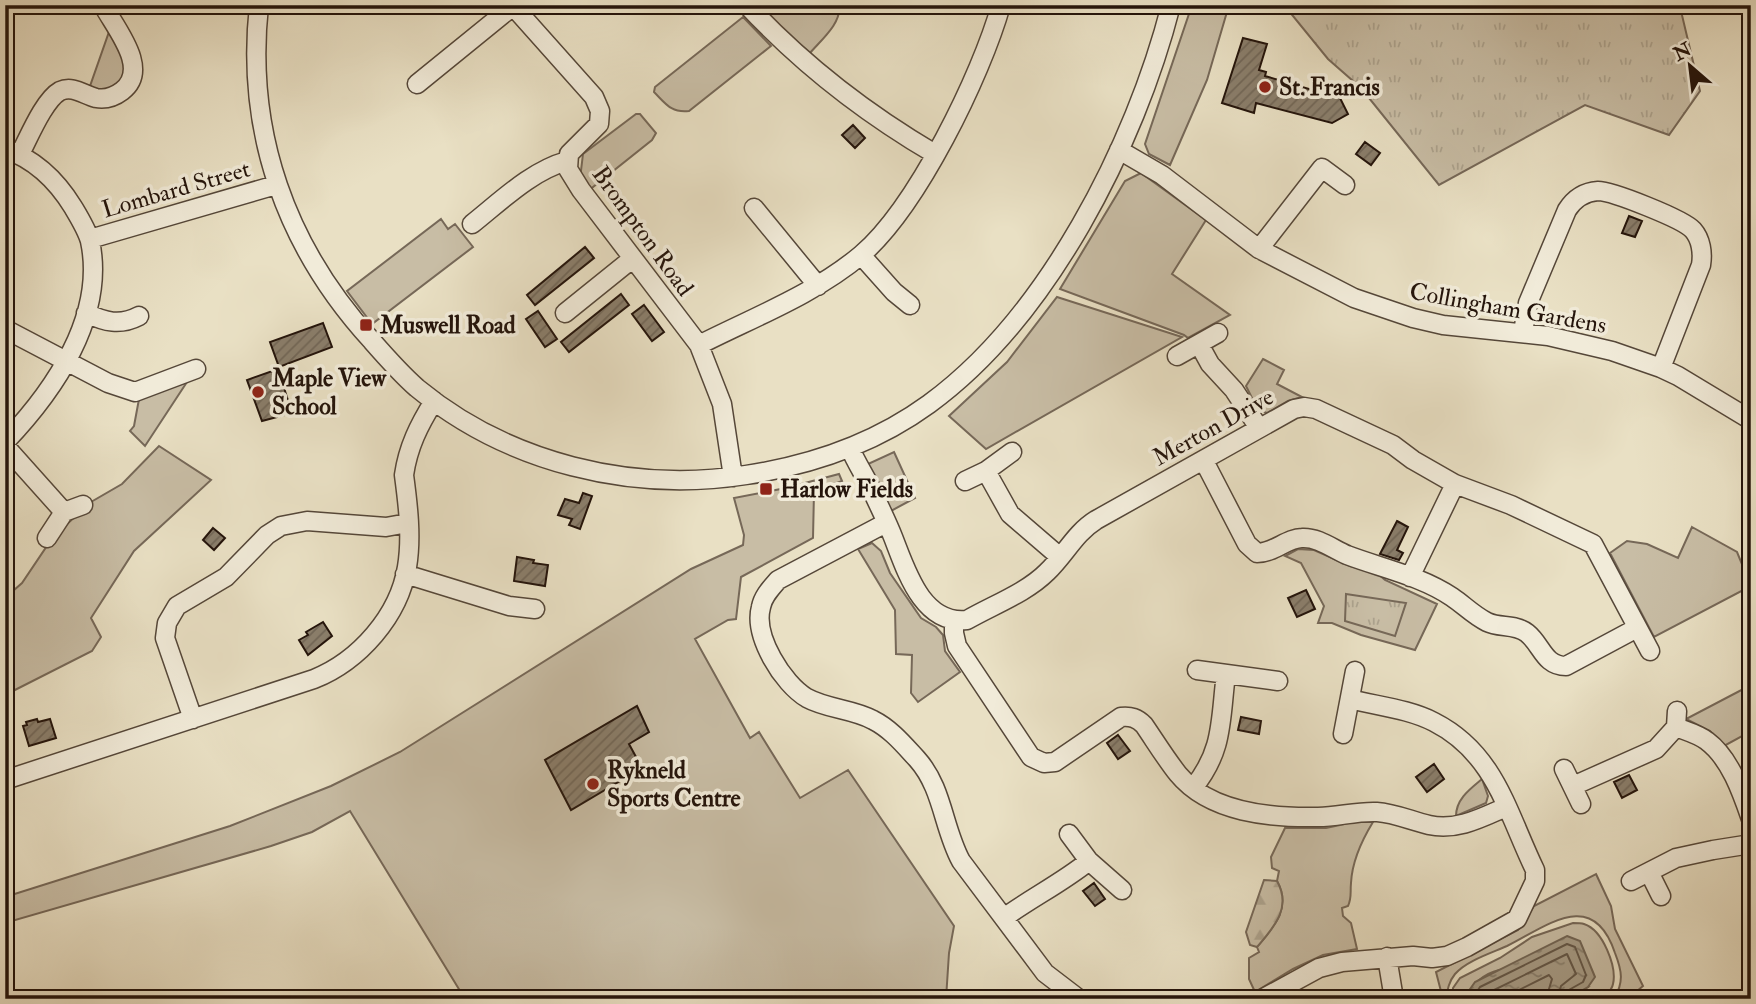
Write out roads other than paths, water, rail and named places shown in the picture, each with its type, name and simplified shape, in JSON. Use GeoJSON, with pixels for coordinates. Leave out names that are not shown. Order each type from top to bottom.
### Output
{"type":"FeatureCollection","features":[{"type":"Feature","properties":{"kind":"street"},"geometry":{"type":"LineString","coordinates":[[64,512],[5,444],[48,391],[66,361],[86,313],[91,282],[90,239],[58,186],[13,151],[58,92],[70,89],[105,99],[119,93],[130,83],[133,67],[131,55],[103,5]]}},
{"type":"Feature","properties":{"kind":"street"},"geometry":{"type":"LineString","coordinates":[[260,5],[256,33],[257,84],[265,138],[276,185],[298,233],[336,298],[394,366],[434,401],[461,419],[528,453],[559,463],[657,481],[733,477],[804,464],[850,448],[926,406],[992,350],[1040,288],[1095,198],[1119,150],[1156,57],[1171,5]]}},
{"type":"Feature","properties":{"kind":"street"},"geometry":{"type":"LineString","coordinates":[[417,84],[512,5]]}},
{"type":"Feature","properties":{"kind":"street","name":"Brompton Road"},"geometry":{"type":"LineString","coordinates":[[512,5],[561,58],[597,104],[600,120],[598,126],[571,151],[567,161],[568,169],[698,345],[722,404],[733,477]]}},
{"type":"Feature","properties":{"kind":"street"},"geometry":{"type":"LineString","coordinates":[[747,5],[770,31],[830,83],[879,119],[935,154]]}},
{"type":"Feature","properties":{"kind":"street"},"geometry":{"type":"LineString","coordinates":[[698,345],[818,286],[861,255],[881,235],[935,154],[987,47],[1001,5]]}},
{"type":"Feature","properties":{"kind":"street","name":"Collingham Gardens"},"geometry":{"type":"LineString","coordinates":[[1119,150],[1162,175],[1259,249],[1334,289],[1384,309],[1443,325],[1523,332],[1575,342],[1661,368],[1751,420]]}},
{"type":"Feature","properties":{"kind":"street"},"geometry":{"type":"LineString","coordinates":[[472,224],[538,173],[567,161]]}},
{"type":"Feature","properties":{"kind":"street"},"geometry":{"type":"LineString","coordinates":[[1259,249],[1322,168],[1345,185]]}},
{"type":"Feature","properties":{"kind":"street","name":"Lombard Street"},"geometry":{"type":"LineString","coordinates":[[90,239],[276,185]]}},
{"type":"Feature","properties":{"kind":"street"},"geometry":{"type":"LineString","coordinates":[[1523,332],[1528,303],[1567,210],[1585,193],[1605,191],[1685,224],[1699,240],[1702,250],[1701,265],[1661,368]]}},
{"type":"Feature","properties":{"kind":"street"},"geometry":{"type":"LineString","coordinates":[[754,208],[818,286]]}},
{"type":"Feature","properties":{"kind":"street"},"geometry":{"type":"LineString","coordinates":[[861,255],[894,292],[909,304]]}},
{"type":"Feature","properties":{"kind":"street"},"geometry":{"type":"LineString","coordinates":[[565,313],[632,259]]}},
{"type":"Feature","properties":{"kind":"street"},"geometry":{"type":"LineString","coordinates":[[86,313],[114,323],[128,322],[139,316]]}},
{"type":"Feature","properties":{"kind":"street"},"geometry":{"type":"LineString","coordinates":[[5,329],[108,383],[135,393],[196,369]]}},
{"type":"Feature","properties":{"kind":"street"},"geometry":{"type":"LineString","coordinates":[[1177,356],[1218,333]]}},
{"type":"Feature","properties":{"kind":"street"},"geometry":{"type":"LineString","coordinates":[[1199,344],[1210,364],[1234,390],[1259,428]]}},
{"type":"Feature","properties":{"kind":"street"},"geometry":{"type":"LineString","coordinates":[[5,780],[314,679],[341,665],[363,647],[386,618],[399,595],[409,551],[405,464],[409,446],[434,401]]}},
{"type":"Feature","properties":{"kind":"street","name":"Merton Drive"},"geometry":{"type":"LineString","coordinates":[[954,621],[967,620],[1038,580],[1088,525],[1259,428],[1294,409],[1304,407],[1316,409],[1393,445],[1455,484],[1511,505],[1593,544],[1650,651]]}},
{"type":"Feature","properties":{"kind":"street"},"geometry":{"type":"LineString","coordinates":[[850,448],[911,581],[930,607],[954,621],[957,646],[1031,757],[1044,763],[1055,762],[1121,717],[1130,716],[1144,726],[1179,775],[1193,788],[1218,803],[1256,812],[1320,817],[1354,812],[1380,812],[1445,826],[1478,820],[1506,807]]}},
{"type":"Feature","properties":{"kind":"street"},"geometry":{"type":"LineString","coordinates":[[965,481],[986,471],[1012,452]]}},
{"type":"Feature","properties":{"kind":"street"},"geometry":{"type":"LineString","coordinates":[[1204,461],[1251,550],[1258,553],[1266,553],[1301,537],[1311,539],[1410,577],[1451,596],[1470,613],[1490,623],[1527,633],[1548,661],[1558,666],[1566,666],[1637,628]]}},
{"type":"Feature","properties":{"kind":"street"},"geometry":{"type":"LineString","coordinates":[[986,471],[1010,514],[1060,557]]}},
{"type":"Feature","properties":{"kind":"street"},"geometry":{"type":"LineString","coordinates":[[1410,577],[1455,484]]}},
{"type":"Feature","properties":{"kind":"street"},"geometry":{"type":"LineString","coordinates":[[47,538],[64,512],[83,505]]}},
{"type":"Feature","properties":{"kind":"street"},"geometry":{"type":"LineString","coordinates":[[193,719],[165,638],[167,623],[177,606],[226,576],[267,535],[281,526],[307,521],[386,527],[408,523]]}},
{"type":"Feature","properties":{"kind":"street"},"geometry":{"type":"LineString","coordinates":[[886,523],[778,580],[760,608],[767,649],[776,668],[808,699],[871,718],[888,728],[919,762],[940,799],[952,844],[961,861],[1045,973],[1079,999]]}},
{"type":"Feature","properties":{"kind":"street"},"geometry":{"type":"LineString","coordinates":[[405,574],[509,606],[535,609]]}},
{"type":"Feature","properties":{"kind":"street"},"geometry":{"type":"LineString","coordinates":[[1196,670],[1278,681]]}},
{"type":"Feature","properties":{"kind":"street"},"geometry":{"type":"LineString","coordinates":[[1343,734],[1355,671]]}},
{"type":"Feature","properties":{"kind":"street"},"geometry":{"type":"LineString","coordinates":[[1193,788],[1207,771],[1215,755],[1223,716],[1226,674]]}},
{"type":"Feature","properties":{"kind":"street"},"geometry":{"type":"LineString","coordinates":[[1262,999],[1319,968],[1342,962],[1387,957],[1447,956],[1517,919],[1535,881],[1535,870],[1492,773],[1463,740],[1426,719],[1350,699]]}},
{"type":"Feature","properties":{"kind":"street"},"geometry":{"type":"LineString","coordinates":[[1573,786],[1656,748],[1677,719],[1707,740],[1721,756],[1751,819]]}},
{"type":"Feature","properties":{"kind":"street"},"geometry":{"type":"LineString","coordinates":[[1564,769],[1581,804]]}},
{"type":"Feature","properties":{"kind":"street"},"geometry":{"type":"LineString","coordinates":[[1069,834],[1089,860],[1122,890]]}},
{"type":"Feature","properties":{"kind":"street"},"geometry":{"type":"LineString","coordinates":[[1632,881],[1676,858],[1751,844]]}},
{"type":"Feature","properties":{"kind":"street"},"geometry":{"type":"LineString","coordinates":[[1005,917],[1028,900],[1067,879],[1089,860]]}},
{"type":"Feature","properties":{"kind":"street"},"geometry":{"type":"LineString","coordinates":[[1648,872],[1661,896]]}},
{"type":"Feature","properties":{"kind":"street"},"geometry":{"type":"LineString","coordinates":[[1387,957],[1394,999]]}},
{"type":"Feature","properties":{"kind":"water"},"geometry":{"type":"Polygon","coordinates":[[[1567,936],[1580,941],[1595,977],[1588,987],[1567,999],[1469,999],[1468,992],[1475,982],[1567,936]]]}},
{"type":"Feature","properties":{"kind":"place","name":"St. Francis"},"geometry":{"type":"Point","coordinates":[1265,87]}},
{"type":"Feature","properties":{"kind":"place","name":"Muswell Road"},"geometry":{"type":"Point","coordinates":[366,325]}},
{"type":"Feature","properties":{"kind":"place","name":"Maple View School"},"geometry":{"type":"Point","coordinates":[258,392]}},
{"type":"Feature","properties":{"kind":"place","name":"Harlow Fields"},"geometry":{"type":"Point","coordinates":[766,489]}},
{"type":"Feature","properties":{"kind":"place","name":"Rykneld Sports Centre"},"geometry":{"type":"Point","coordinates":[593,784]}}]}
